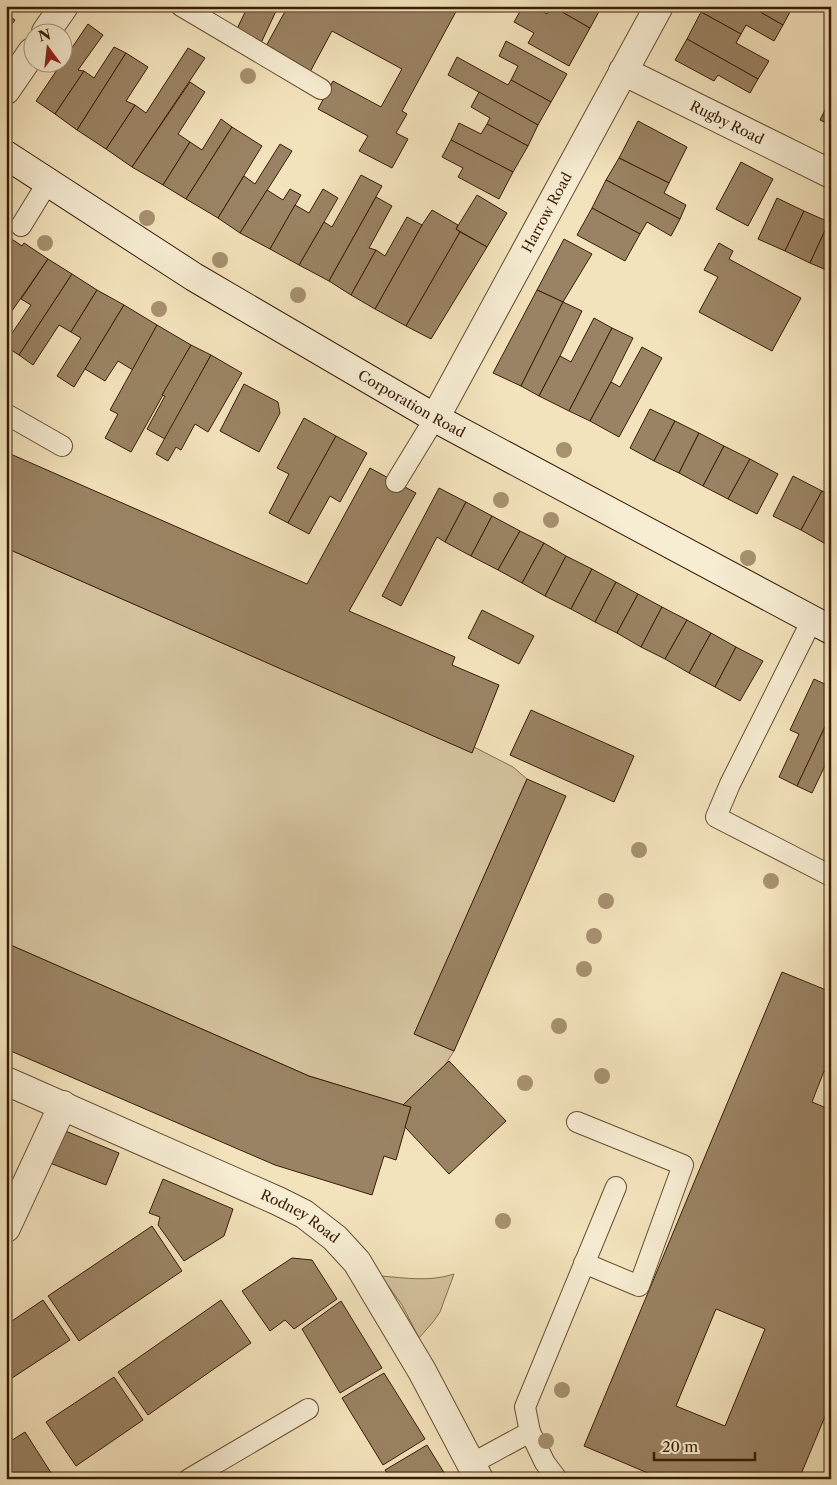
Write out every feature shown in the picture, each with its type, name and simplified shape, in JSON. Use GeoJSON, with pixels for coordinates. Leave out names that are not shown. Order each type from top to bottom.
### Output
{"type":"FeatureCollection","features":[{"type":"Feature","properties":{"kind":"street"},"geometry":{"type":"LineString","coordinates":[[53,22],[64,6]]}},
{"type":"Feature","properties":{"kind":"street","name":"Harrow Road"},"geometry":{"type":"LineString","coordinates":[[435,418],[659,6]]}},
{"type":"Feature","properties":{"kind":"street"},"geometry":{"type":"LineString","coordinates":[[6,90],[22,67]]}},
{"type":"Feature","properties":{"kind":"street","name":"Rugby Road"},"geometry":{"type":"LineString","coordinates":[[623,71],[831,174]]}},
{"type":"Feature","properties":{"kind":"street","name":"Corporation Road"},"geometry":{"type":"LineString","coordinates":[[6,155],[194,277],[435,418],[821,625]]}},
{"type":"Feature","properties":{"kind":"street","name":"Rodney Road"},"geometry":{"type":"LineString","coordinates":[[6,1081],[278,1201],[304,1214],[335,1238],[357,1262],[442,1406],[475,1472]]}},
{"type":"Feature","properties":{"kind":"street"},"geometry":{"type":"LineString","coordinates":[[6,1228],[63,1106]]}},
{"type":"Feature","properties":{"kind":"lane"},"geometry":{"type":"LineString","coordinates":[[181,6],[321,89]]}},
{"type":"Feature","properties":{"kind":"lane"},"geometry":{"type":"LineString","coordinates":[[21,226],[48,182]]}},
{"type":"Feature","properties":{"kind":"lane"},"geometry":{"type":"LineString","coordinates":[[6,414],[62,446]]}},
{"type":"Feature","properties":{"kind":"lane"},"geometry":{"type":"LineString","coordinates":[[396,482],[435,418]]}},
{"type":"Feature","properties":{"kind":"lane"},"geometry":{"type":"LineString","coordinates":[[821,625],[730,784],[716,817],[831,876]]}},
{"type":"Feature","properties":{"kind":"lane"},"geometry":{"type":"LineString","coordinates":[[577,1122],[683,1165],[639,1286],[584,1263]]}},
{"type":"Feature","properties":{"kind":"lane"},"geometry":{"type":"LineString","coordinates":[[557,1479],[545,1462],[530,1432],[524,1407],[616,1187]]}},
{"type":"Feature","properties":{"kind":"lane"},"geometry":{"type":"LineString","coordinates":[[189,1479],[308,1410]]}},
{"type":"Feature","properties":{"kind":"lane"},"geometry":{"type":"LineString","coordinates":[[475,1472],[530,1432]]}},
{"type":"Feature","properties":{"kind":"shaded area"},"geometry":{"type":"Polygon","coordinates":[[[6,548],[472,752],[474,747],[513,767],[527,779],[415,1034],[454,1051],[445,1065],[403,1105],[309,1076],[6,943],[6,548]]]}},
{"type":"Feature","properties":{"kind":"shaded area"},"geometry":{"type":"Polygon","coordinates":[[[454,1274],[440,1312],[419,1338],[402,1305],[381,1276],[427,1279],[454,1274]]]}},
{"type":"Feature","properties":{"kind":"building"},"geometry":{"type":"Polygon","coordinates":[[[248,6],[272,6],[277,9],[261,43],[236,31],[248,6]]]}},
{"type":"Feature","properties":{"kind":"building"},"geometry":{"type":"Polygon","coordinates":[[[288,6],[459,6],[402,111],[407,114],[396,133],[408,139],[392,168],[359,151],[368,136],[318,109],[333,81],[381,107],[402,69],[332,31],[310,72],[265,48],[288,6]]]}},
{"type":"Feature","properties":{"kind":"building"},"geometry":{"type":"Polygon","coordinates":[[[523,6],[533,6],[547,14],[552,6],[590,28],[569,66],[528,43],[534,33],[514,22],[523,6]]]}},
{"type":"Feature","properties":{"kind":"building"},"geometry":{"type":"Polygon","coordinates":[[[552,6],[602,6],[590,28],[552,6]]]}},
{"type":"Feature","properties":{"kind":"building"},"geometry":{"type":"Polygon","coordinates":[[[704,6],[750,6],[783,25],[774,41],[746,25],[741,34],[701,12],[704,6]]]}},
{"type":"Feature","properties":{"kind":"building"},"geometry":{"type":"Polygon","coordinates":[[[750,6],[785,6],[791,10],[783,25],[750,6]]]}},
{"type":"Feature","properties":{"kind":"building"},"geometry":{"type":"Polygon","coordinates":[[[701,12],[741,34],[736,43],[769,61],[758,79],[687,39],[701,12]]]}},
{"type":"Feature","properties":{"kind":"building"},"geometry":{"type":"Polygon","coordinates":[[[6,14],[15,20],[6,32],[6,14]]]}},
{"type":"Feature","properties":{"kind":"building"},"geometry":{"type":"Polygon","coordinates":[[[88,24],[103,35],[78,70],[84,71],[55,114],[36,101],[56,72],[72,72],[72,48],[88,24]]]}},
{"type":"Feature","properties":{"kind":"building"},"geometry":{"type":"Polygon","coordinates":[[[687,39],[758,79],[750,93],[718,75],[714,81],[675,60],[687,39]]]}},
{"type":"Feature","properties":{"kind":"building"},"geometry":{"type":"Polygon","coordinates":[[[506,41],[567,74],[551,102],[511,80],[518,66],[499,56],[506,41]]]}},
{"type":"Feature","properties":{"kind":"building"},"geometry":{"type":"Polygon","coordinates":[[[114,47],[126,53],[77,130],[55,114],[84,71],[94,78],[114,47]]]}},
{"type":"Feature","properties":{"kind":"building"},"geometry":{"type":"Polygon","coordinates":[[[188,48],[205,58],[132,167],[106,149],[135,105],[146,113],[188,48]]]}},
{"type":"Feature","properties":{"kind":"building"},"geometry":{"type":"Polygon","coordinates":[[[126,53],[148,67],[126,101],[135,105],[106,149],[77,130],[126,53]]]}},
{"type":"Feature","properties":{"kind":"building"},"geometry":{"type":"Polygon","coordinates":[[[457,57],[508,85],[511,80],[551,102],[538,125],[448,75],[457,57]]]}},
{"type":"Feature","properties":{"kind":"building"},"geometry":{"type":"Polygon","coordinates":[[[190,82],[205,92],[178,134],[190,142],[163,185],[132,167],[190,82]]]}},
{"type":"Feature","properties":{"kind":"building"},"geometry":{"type":"Polygon","coordinates":[[[479,92],[538,125],[528,146],[487,124],[490,118],[471,107],[479,92]]]}},
{"type":"Feature","properties":{"kind":"building"},"geometry":{"type":"Polygon","coordinates":[[[831,98],[831,125],[820,120],[831,98]]]}},
{"type":"Feature","properties":{"kind":"building"},"geometry":{"type":"Polygon","coordinates":[[[221,119],[232,127],[186,199],[163,185],[190,142],[202,150],[221,119]]]}},
{"type":"Feature","properties":{"kind":"building"},"geometry":{"type":"Polygon","coordinates":[[[638,121],[687,147],[669,183],[619,158],[638,121]]]}},
{"type":"Feature","properties":{"kind":"building"},"geometry":{"type":"Polygon","coordinates":[[[459,123],[481,134],[487,124],[528,146],[513,172],[451,140],[459,123]]]}},
{"type":"Feature","properties":{"kind":"building"},"geometry":{"type":"Polygon","coordinates":[[[232,127],[262,146],[218,218],[186,199],[232,127]]]}},
{"type":"Feature","properties":{"kind":"building"},"geometry":{"type":"Polygon","coordinates":[[[451,140],[513,172],[499,199],[458,177],[463,168],[442,157],[451,140]]]}},
{"type":"Feature","properties":{"kind":"building"},"geometry":{"type":"Polygon","coordinates":[[[280,144],[292,151],[240,233],[218,218],[244,176],[255,184],[280,144]]]}},
{"type":"Feature","properties":{"kind":"building"},"geometry":{"type":"Polygon","coordinates":[[[619,158],[669,183],[664,193],[686,205],[680,219],[606,180],[619,158]]]}},
{"type":"Feature","properties":{"kind":"building"},"geometry":{"type":"Polygon","coordinates":[[[741,162],[773,179],[748,226],[716,209],[741,162]]]}},
{"type":"Feature","properties":{"kind":"building"},"geometry":{"type":"Polygon","coordinates":[[[361,175],[382,186],[329,281],[299,265],[324,222],[332,227],[361,175]]]}},
{"type":"Feature","properties":{"kind":"building"},"geometry":{"type":"Polygon","coordinates":[[[606,180],[680,219],[671,236],[647,222],[640,234],[592,208],[606,180]]]}},
{"type":"Feature","properties":{"kind":"building"},"geometry":{"type":"Polygon","coordinates":[[[290,189],[301,195],[270,249],[240,233],[267,190],[283,200],[290,189]]]}},
{"type":"Feature","properties":{"kind":"building"},"geometry":{"type":"Polygon","coordinates":[[[323,189],[338,198],[299,265],[270,249],[295,205],[309,213],[323,189]]]}},
{"type":"Feature","properties":{"kind":"building"},"geometry":{"type":"Polygon","coordinates":[[[477,195],[507,213],[487,247],[456,229],[477,195]]]}},
{"type":"Feature","properties":{"kind":"building"},"geometry":{"type":"Polygon","coordinates":[[[376,197],[392,206],[369,248],[376,250],[351,295],[329,281],[376,197]]]}},
{"type":"Feature","properties":{"kind":"building"},"geometry":{"type":"Polygon","coordinates":[[[777,198],[804,211],[785,251],[758,239],[777,198]]]}},
{"type":"Feature","properties":{"kind":"building"},"geometry":{"type":"Polygon","coordinates":[[[592,208],[640,234],[625,261],[577,235],[592,208]]]}},
{"type":"Feature","properties":{"kind":"building"},"geometry":{"type":"Polygon","coordinates":[[[432,210],[458,225],[456,229],[460,232],[406,326],[375,309],[432,210]]]}},
{"type":"Feature","properties":{"kind":"building"},"geometry":{"type":"Polygon","coordinates":[[[804,211],[829,222],[810,263],[785,251],[804,211]]]}},
{"type":"Feature","properties":{"kind":"building"},"geometry":{"type":"Polygon","coordinates":[[[407,217],[422,225],[375,309],[351,295],[376,250],[385,256],[407,217]]]}},
{"type":"Feature","properties":{"kind":"building"},"geometry":{"type":"Polygon","coordinates":[[[829,222],[831,223],[831,272],[810,263],[829,222]]]}},
{"type":"Feature","properties":{"kind":"building"},"geometry":{"type":"Polygon","coordinates":[[[460,232],[487,247],[431,339],[406,326],[460,232]]]}},
{"type":"Feature","properties":{"kind":"building"},"geometry":{"type":"Polygon","coordinates":[[[7,236],[22,246],[24,243],[48,259],[7,318],[7,236]]]}},
{"type":"Feature","properties":{"kind":"building"},"geometry":{"type":"Polygon","coordinates":[[[564,239],[592,254],[563,302],[537,290],[564,239]]]}},
{"type":"Feature","properties":{"kind":"building"},"geometry":{"type":"Polygon","coordinates":[[[719,243],[733,251],[729,259],[801,298],[772,351],[699,312],[718,277],[704,270],[719,243]]]}},
{"type":"Feature","properties":{"kind":"building"},"geometry":{"type":"Polygon","coordinates":[[[48,259],[72,274],[19,355],[6,347],[6,342],[31,305],[21,299],[48,259]]]}},
{"type":"Feature","properties":{"kind":"building"},"geometry":{"type":"Polygon","coordinates":[[[72,274],[97,290],[71,332],[59,325],[33,365],[19,355],[72,274]]]}},
{"type":"Feature","properties":{"kind":"building"},"geometry":{"type":"Polygon","coordinates":[[[97,290],[124,305],[74,387],[57,376],[81,338],[71,332],[97,290]]]}},
{"type":"Feature","properties":{"kind":"building"},"geometry":{"type":"Polygon","coordinates":[[[537,290],[563,302],[521,386],[493,373],[537,290]]]}},
{"type":"Feature","properties":{"kind":"building"},"geometry":{"type":"Polygon","coordinates":[[[563,302],[582,311],[539,396],[521,386],[563,302]]]}},
{"type":"Feature","properties":{"kind":"building"},"geometry":{"type":"Polygon","coordinates":[[[124,305],[157,325],[133,370],[118,361],[105,381],[85,369],[124,305]]]}},
{"type":"Feature","properties":{"kind":"building"},"geometry":{"type":"Polygon","coordinates":[[[594,318],[612,328],[569,411],[539,396],[560,356],[571,362],[594,318]]]}},
{"type":"Feature","properties":{"kind":"building"},"geometry":{"type":"Polygon","coordinates":[[[157,325],[191,345],[131,452],[105,438],[118,414],[110,410],[157,325]]]}},
{"type":"Feature","properties":{"kind":"building"},"geometry":{"type":"Polygon","coordinates":[[[612,328],[633,338],[590,421],[569,411],[612,328]]]}},
{"type":"Feature","properties":{"kind":"building"},"geometry":{"type":"Polygon","coordinates":[[[191,345],[211,355],[165,439],[147,429],[165,396],[162,395],[191,345]]]}},
{"type":"Feature","properties":{"kind":"building"},"geometry":{"type":"Polygon","coordinates":[[[642,347],[662,358],[619,437],[590,421],[611,382],[620,387],[642,347]]]}},
{"type":"Feature","properties":{"kind":"building"},"geometry":{"type":"Polygon","coordinates":[[[211,355],[242,373],[208,432],[195,424],[181,450],[176,447],[168,461],[156,454],[211,355]]]}},
{"type":"Feature","properties":{"kind":"building"},"geometry":{"type":"Polygon","coordinates":[[[244,384],[278,402],[280,413],[259,452],[220,431],[244,384]]]}},
{"type":"Feature","properties":{"kind":"building"},"geometry":{"type":"Polygon","coordinates":[[[650,409],[675,421],[654,461],[630,448],[650,409]]]}},
{"type":"Feature","properties":{"kind":"building"},"geometry":{"type":"Polygon","coordinates":[[[304,418],[336,436],[288,523],[269,513],[289,474],[277,468],[304,418]]]}},
{"type":"Feature","properties":{"kind":"building"},"geometry":{"type":"Polygon","coordinates":[[[675,421],[699,433],[679,473],[654,461],[675,421]]]}},
{"type":"Feature","properties":{"kind":"building"},"geometry":{"type":"Polygon","coordinates":[[[699,433],[724,446],[703,486],[679,473],[699,433]]]}},
{"type":"Feature","properties":{"kind":"building"},"geometry":{"type":"Polygon","coordinates":[[[336,436],[367,453],[340,502],[330,496],[309,534],[288,523],[336,436]]]}},
{"type":"Feature","properties":{"kind":"building"},"geometry":{"type":"Polygon","coordinates":[[[724,446],[750,459],[728,499],[703,486],[724,446]]]}},
{"type":"Feature","properties":{"kind":"building"},"geometry":{"type":"Polygon","coordinates":[[[6,452],[307,584],[370,468],[416,493],[349,611],[455,657],[452,665],[499,685],[472,753],[6,548],[6,452]]]}},
{"type":"Feature","properties":{"kind":"building"},"geometry":{"type":"Polygon","coordinates":[[[750,459],[778,474],[757,514],[728,499],[750,459]]]}},
{"type":"Feature","properties":{"kind":"building"},"geometry":{"type":"Polygon","coordinates":[[[793,476],[822,491],[801,530],[773,516],[793,476]]]}},
{"type":"Feature","properties":{"kind":"building"},"geometry":{"type":"Polygon","coordinates":[[[439,488],[466,502],[445,542],[437,537],[401,606],[382,596],[439,488]]]}},
{"type":"Feature","properties":{"kind":"building"},"geometry":{"type":"Polygon","coordinates":[[[822,491],[831,495],[831,547],[801,530],[822,491]]]}},
{"type":"Feature","properties":{"kind":"building"},"geometry":{"type":"Polygon","coordinates":[[[466,502],[492,516],[471,556],[445,542],[466,502]]]}},
{"type":"Feature","properties":{"kind":"building"},"geometry":{"type":"Polygon","coordinates":[[[492,516],[520,531],[498,570],[471,556],[492,516]]]}},
{"type":"Feature","properties":{"kind":"building"},"geometry":{"type":"Polygon","coordinates":[[[520,531],[544,543],[522,583],[498,570],[520,531]]]}},
{"type":"Feature","properties":{"kind":"building"},"geometry":{"type":"Polygon","coordinates":[[[544,543],[566,556],[545,596],[522,583],[544,543]]]}},
{"type":"Feature","properties":{"kind":"building"},"geometry":{"type":"Polygon","coordinates":[[[566,556],[592,569],[571,609],[545,596],[566,556]]]}},
{"type":"Feature","properties":{"kind":"building"},"geometry":{"type":"Polygon","coordinates":[[[592,569],[616,582],[595,622],[571,609],[592,569]]]}},
{"type":"Feature","properties":{"kind":"building"},"geometry":{"type":"Polygon","coordinates":[[[616,582],[638,594],[617,633],[595,622],[616,582]]]}},
{"type":"Feature","properties":{"kind":"building"},"geometry":{"type":"Polygon","coordinates":[[[638,594],[662,607],[641,647],[617,633],[638,594]]]}},
{"type":"Feature","properties":{"kind":"building"},"geometry":{"type":"Polygon","coordinates":[[[662,607],[687,620],[665,659],[641,647],[662,607]]]}},
{"type":"Feature","properties":{"kind":"building"},"geometry":{"type":"Polygon","coordinates":[[[482,610],[534,636],[519,664],[468,638],[482,610]]]}},
{"type":"Feature","properties":{"kind":"building"},"geometry":{"type":"Polygon","coordinates":[[[687,620],[711,633],[689,673],[665,659],[687,620]]]}},
{"type":"Feature","properties":{"kind":"building"},"geometry":{"type":"Polygon","coordinates":[[[711,633],[736,647],[715,687],[689,673],[711,633]]]}},
{"type":"Feature","properties":{"kind":"building"},"geometry":{"type":"Polygon","coordinates":[[[736,647],[763,661],[740,701],[715,687],[736,647]]]}},
{"type":"Feature","properties":{"kind":"building"},"geometry":{"type":"Polygon","coordinates":[[[814,679],[831,687],[831,714],[797,786],[779,777],[799,734],[790,730],[814,679]]]}},
{"type":"Feature","properties":{"kind":"building"},"geometry":{"type":"Polygon","coordinates":[[[531,710],[634,756],[614,802],[510,755],[531,710]]]}},
{"type":"Feature","properties":{"kind":"building"},"geometry":{"type":"Polygon","coordinates":[[[831,714],[831,753],[812,793],[797,786],[831,714]]]}},
{"type":"Feature","properties":{"kind":"building"},"geometry":{"type":"Polygon","coordinates":[[[527,779],[566,796],[454,1051],[414,1034],[527,779]]]}},
{"type":"Feature","properties":{"kind":"building"},"geometry":{"type":"Polygon","coordinates":[[[6,943],[309,1076],[411,1107],[396,1160],[384,1156],[372,1195],[275,1165],[6,1049],[6,943]]]}},
{"type":"Feature","properties":{"kind":"building"},"geometry":{"type":"Polygon","coordinates":[[[782,972],[831,992],[831,1074],[824,1071],[812,1102],[831,1110],[831,1402],[799,1479],[662,1479],[584,1446],[782,972]],[[716,1309],[676,1406],[725,1426],[765,1329],[716,1309]]]}},
{"type":"Feature","properties":{"kind":"building"},"geometry":{"type":"Polygon","coordinates":[[[449,1061],[506,1121],[449,1174],[405,1127],[411,1107],[403,1105],[449,1061]]]}},
{"type":"Feature","properties":{"kind":"building"},"geometry":{"type":"Polygon","coordinates":[[[63,1130],[119,1153],[106,1185],[50,1163],[63,1130]]]}},
{"type":"Feature","properties":{"kind":"building"},"geometry":{"type":"Polygon","coordinates":[[[163,1179],[233,1209],[224,1236],[184,1261],[158,1225],[160,1217],[149,1213],[163,1179]]]}},
{"type":"Feature","properties":{"kind":"building"},"geometry":{"type":"Polygon","coordinates":[[[152,1226],[182,1271],[79,1341],[48,1296],[152,1226]]]}},
{"type":"Feature","properties":{"kind":"building"},"geometry":{"type":"Polygon","coordinates":[[[292,1258],[312,1260],[337,1299],[294,1329],[285,1320],[270,1331],[242,1291],[292,1258]]]}},
{"type":"Feature","properties":{"kind":"building"},"geometry":{"type":"Polygon","coordinates":[[[43,1300],[70,1340],[6,1382],[6,1325],[43,1300]]]}},
{"type":"Feature","properties":{"kind":"building"},"geometry":{"type":"Polygon","coordinates":[[[221,1300],[251,1343],[148,1415],[118,1372],[221,1300]]]}},
{"type":"Feature","properties":{"kind":"building"},"geometry":{"type":"Polygon","coordinates":[[[341,1301],[382,1368],[340,1393],[302,1329],[341,1301]]]}},
{"type":"Feature","properties":{"kind":"building"},"geometry":{"type":"Polygon","coordinates":[[[384,1373],[425,1439],[383,1465],[342,1398],[384,1373]]]}},
{"type":"Feature","properties":{"kind":"building"},"geometry":{"type":"Polygon","coordinates":[[[114,1377],[143,1420],[76,1466],[46,1422],[114,1377]]]}},
{"type":"Feature","properties":{"kind":"building"},"geometry":{"type":"Polygon","coordinates":[[[25,1432],[55,1479],[6,1479],[6,1444],[25,1432]]]}},
{"type":"Feature","properties":{"kind":"building"},"geometry":{"type":"Polygon","coordinates":[[[427,1445],[448,1479],[391,1479],[385,1470],[427,1445]]]}}]}
